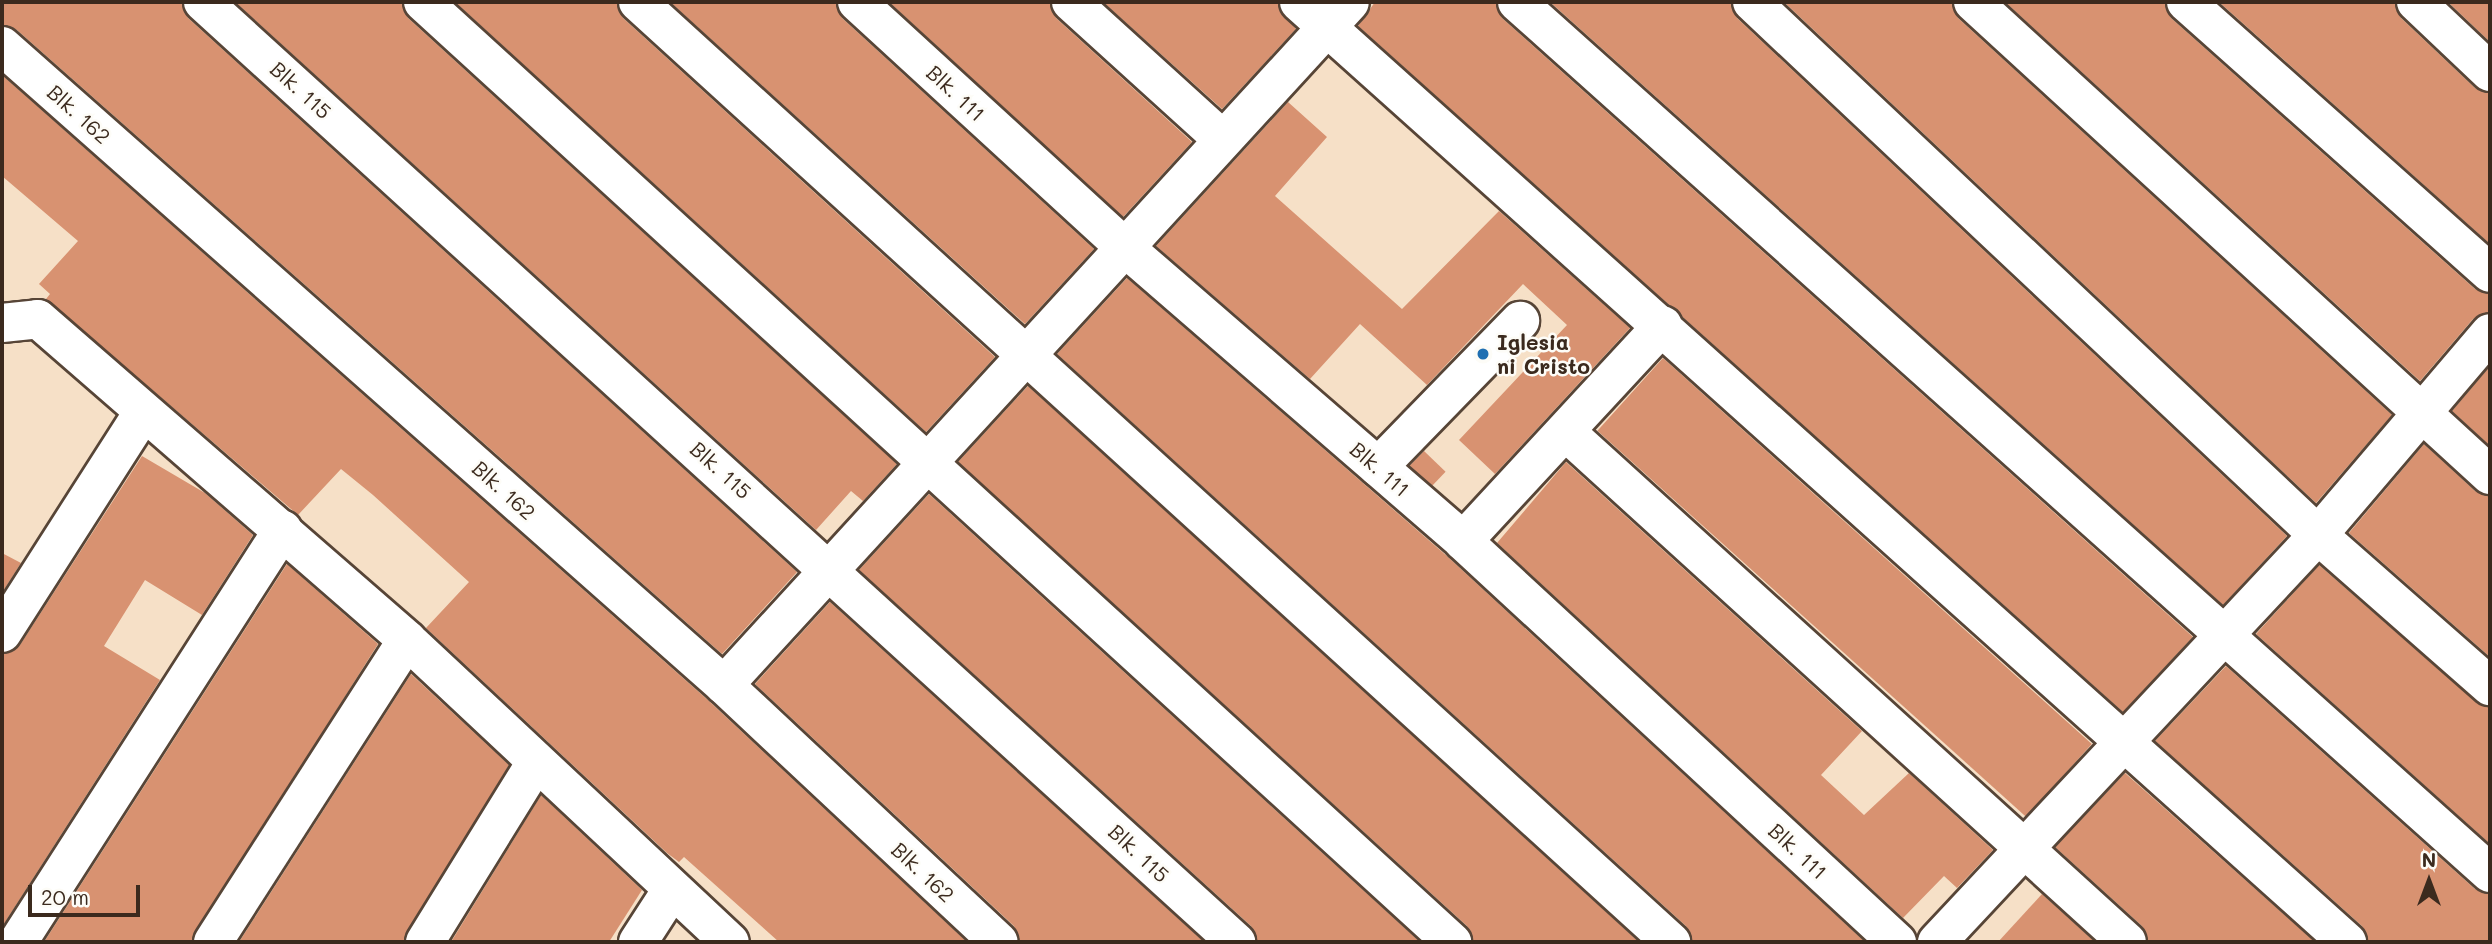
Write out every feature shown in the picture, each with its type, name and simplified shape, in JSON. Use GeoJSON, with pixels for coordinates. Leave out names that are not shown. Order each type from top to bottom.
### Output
{"type":"FeatureCollection","features":[{"type":"Feature","properties":{"kind":"street","name":"Blk. 115"},"geometry":{"type":"LineString","coordinates":[[203,2],[827,566],[1237,942]]}},
{"type":"Feature","properties":{"kind":"street"},"geometry":{"type":"LineString","coordinates":[[423,2],[1452,942]]}},
{"type":"Feature","properties":{"kind":"street"},"geometry":{"type":"LineString","coordinates":[[638,2],[1671,942]]}},
{"type":"Feature","properties":{"kind":"street","name":"Blk. 111"},"geometry":{"type":"LineString","coordinates":[[857,2],[1123,247],[1463,541],[1897,942]]}},
{"type":"Feature","properties":{"kind":"street"},"geometry":{"type":"LineString","coordinates":[[1071,2],[1223,140]]}},
{"type":"Feature","properties":{"kind":"street"},"geometry":{"type":"LineString","coordinates":[[1299,2],[1339,15],[1663,325],[2125,737],[2347,942]]}},
{"type":"Feature","properties":{"kind":"street"},"geometry":{"type":"LineString","coordinates":[[1517,2],[2225,629],[2490,873]]}},
{"type":"Feature","properties":{"kind":"street"},"geometry":{"type":"LineString","coordinates":[[1752,2],[2318,535],[2490,686]]}},
{"type":"Feature","properties":{"kind":"street"},"geometry":{"type":"LineString","coordinates":[[1973,2],[2490,475]]}},
{"type":"Feature","properties":{"kind":"street"},"geometry":{"type":"LineString","coordinates":[[2186,2],[2490,273]]}},
{"type":"Feature","properties":{"kind":"street"},"geometry":{"type":"LineString","coordinates":[[2416,2],[2490,72]]}},
{"type":"Feature","properties":{"kind":"street"},"geometry":{"type":"LineString","coordinates":[[724,685],[827,566],[929,463],[1023,354],[1339,15]]}},
{"type":"Feature","properties":{"kind":"street","name":"Blk. 162"},"geometry":{"type":"LineString","coordinates":[[2,46],[724,685],[999,942]]}},
{"type":"Feature","properties":{"kind":"street"},"geometry":{"type":"LineString","coordinates":[[2,323],[38,319],[142,414],[283,530],[407,640],[535,764],[671,891],[730,942]]}},
{"type":"Feature","properties":{"kind":"street"},"geometry":{"type":"LineString","coordinates":[[1378,467],[1520,321]]}},
{"type":"Feature","properties":{"kind":"street"},"geometry":{"type":"LineString","coordinates":[[1463,541],[1663,325]]}},
{"type":"Feature","properties":{"kind":"street"},"geometry":{"type":"LineString","coordinates":[[1937,942],[2225,629],[2318,535],[2419,410],[2490,333]]}},
{"type":"Feature","properties":{"kind":"street"},"geometry":{"type":"LineString","coordinates":[[2,633],[142,414]]}},
{"type":"Feature","properties":{"kind":"street"},"geometry":{"type":"LineString","coordinates":[[1566,432],[2127,942]]}},
{"type":"Feature","properties":{"kind":"street"},"geometry":{"type":"LineString","coordinates":[[19,942],[283,530]]}},
{"type":"Feature","properties":{"kind":"street"},"geometry":{"type":"LineString","coordinates":[[214,942],[407,640]]}},
{"type":"Feature","properties":{"kind":"street"},"geometry":{"type":"LineString","coordinates":[[425,942],[535,764]]}},
{"type":"Feature","properties":{"kind":"street"},"geometry":{"type":"LineString","coordinates":[[638,942],[671,891]]}},
{"type":"Feature","properties":{"kind":"building"},"geometry":{"type":"Polygon","coordinates":[[[2,2],[182,2],[188,18],[797,572],[722,654],[17,30],[2,25],[2,2]]]}},
{"type":"Feature","properties":{"kind":"building"},"geometry":{"type":"Polygon","coordinates":[[[235,2],[402,2],[408,18],[897,464],[863,501],[851,491],[816,530],[235,2]]]}},
{"type":"Feature","properties":{"kind":"building"},"geometry":{"type":"Polygon","coordinates":[[[455,2],[617,2],[623,18],[995,357],[926,432],[455,2]]]}},
{"type":"Feature","properties":{"kind":"building"},"geometry":{"type":"Polygon","coordinates":[[[670,2],[836,2],[842,18],[1094,249],[1025,324],[670,2]]]}},
{"type":"Feature","properties":{"kind":"building"},"geometry":{"type":"Polygon","coordinates":[[[889,2],[1050,2],[1056,18],[1192,142],[1123,217],[889,2]]]}},
{"type":"Feature","properties":{"kind":"building"},"geometry":{"type":"Polygon","coordinates":[[[1103,2],[1278,2],[1296,29],[1222,109],[1103,2]]]}},
{"type":"Feature","properties":{"kind":"building"},"geometry":{"type":"Polygon","coordinates":[[[1375,2],[1496,2],[1502,18],[2193,637],[2123,712],[1358,26],[1375,2]]]}},
{"type":"Feature","properties":{"kind":"building"},"geometry":{"type":"Polygon","coordinates":[[[1550,2],[1731,2],[1737,18],[2287,536],[2223,605],[1550,2]]]}},
{"type":"Feature","properties":{"kind":"building"},"geometry":{"type":"Polygon","coordinates":[[[1784,2],[1952,2],[1958,18],[2392,415],[2316,503],[1784,2]]]}},
{"type":"Feature","properties":{"kind":"building"},"geometry":{"type":"Polygon","coordinates":[[[2005,2],[2165,2],[2171,18],[2475,289],[2490,294],[2490,312],[2473,319],[2420,381],[2005,2]]]}},
{"type":"Feature","properties":{"kind":"building"},"geometry":{"type":"Polygon","coordinates":[[[2219,2],[2395,2],[2401,18],[2475,88],[2490,93],[2490,244],[2219,2]]]}},
{"type":"Feature","properties":{"kind":"building"},"geometry":{"type":"Polygon","coordinates":[[[2448,2],[2490,2],[2490,42],[2448,2]]]}},
{"type":"Feature","properties":{"kind":"building"},"geometry":{"type":"Polygon","coordinates":[[[2,75],[709,701],[967,942],[779,942],[684,857],[679,862],[667,853],[426,628],[469,582],[373,495],[341,469],[298,515],[46,299],[50,294],[39,284],[78,241],[2,176],[2,75]]]}},
{"type":"Feature","properties":{"kind":"building"},"geometry":{"type":"Polygon","coordinates":[[[1288,102],[1327,137],[1275,196],[1402,309],[1499,211],[1630,328],[1495,474],[1459,440],[1567,325],[1523,284],[1427,385],[1360,324],[1310,379],[1156,246],[1288,102]]]}},
{"type":"Feature","properties":{"kind":"building"},"geometry":{"type":"Polygon","coordinates":[[[1127,278],[1448,557],[1865,942],[1692,942],[1686,926],[1057,354],[1127,278]]]}},
{"type":"Feature","properties":{"kind":"building"},"geometry":{"type":"Polygon","coordinates":[[[1663,358],[2092,744],[2026,817],[1597,431],[1663,358]]]}},
{"type":"Feature","properties":{"kind":"building"},"geometry":{"type":"Polygon","coordinates":[[[2490,366],[2490,446],[2452,411],[2490,366]]]}},
{"type":"Feature","properties":{"kind":"building"},"geometry":{"type":"Polygon","coordinates":[[[1028,386],[1639,942],[1473,942],[1467,926],[958,462],[1028,386]]]}},
{"type":"Feature","properties":{"kind":"building"},"geometry":{"type":"Polygon","coordinates":[[[2424,444],[2475,491],[2490,496],[2490,657],[2349,533],[2424,444]]]}},
{"type":"Feature","properties":{"kind":"building"},"geometry":{"type":"Polygon","coordinates":[[[1424,451],[1446,472],[1431,487],[1409,466],[1424,451]]]}},
{"type":"Feature","properties":{"kind":"building"},"geometry":{"type":"Polygon","coordinates":[[[142,456],[205,493],[253,535],[202,615],[145,580],[104,646],[160,680],[2,927],[2,655],[20,645],[142,456]]]}},
{"type":"Feature","properties":{"kind":"building"},"geometry":{"type":"Polygon","coordinates":[[[1566,462],[1862,731],[1821,775],[1864,815],[1909,773],[1993,850],[1957,888],[1944,876],[1903,918],[1497,543],[1566,462]]]}},
{"type":"Feature","properties":{"kind":"building"},"geometry":{"type":"Polygon","coordinates":[[[929,494],[1420,942],[1257,942],[1251,926],[859,570],[929,494]]]}},
{"type":"Feature","properties":{"kind":"building"},"geometry":{"type":"Polygon","coordinates":[[[2,553],[21,563],[2,593],[2,553]]]}},
{"type":"Feature","properties":{"kind":"building"},"geometry":{"type":"Polygon","coordinates":[[[287,564],[378,644],[191,942],[44,942],[287,564]]]}},
{"type":"Feature","properties":{"kind":"building"},"geometry":{"type":"Polygon","coordinates":[[[2319,565],[2476,702],[2490,707],[2490,844],[2256,634],[2319,565]]]}},
{"type":"Feature","properties":{"kind":"building"},"geometry":{"type":"Polygon","coordinates":[[[830,602],[1204,942],[1020,942],[1014,926],[755,684],[830,602]]]}},
{"type":"Feature","properties":{"kind":"building"},"geometry":{"type":"Polygon","coordinates":[[[2226,666],[2475,889],[2490,894],[2490,942],[2368,942],[2362,926],[2155,741],[2226,666]]]}},
{"type":"Feature","properties":{"kind":"building"},"geometry":{"type":"Polygon","coordinates":[[[411,674],[509,765],[403,942],[239,942],[411,674]]]}},
{"type":"Feature","properties":{"kind":"building"},"geometry":{"type":"Polygon","coordinates":[[[2125,773],[2315,942],[2148,942],[2142,926],[2055,847],[2125,773]]]}},
{"type":"Feature","properties":{"kind":"building"},"geometry":{"type":"Polygon","coordinates":[[[541,795],[642,890],[609,942],[451,942],[541,795]]]}},
{"type":"Feature","properties":{"kind":"building"},"geometry":{"type":"Polygon","coordinates":[[[2042,894],[2095,942],[1998,942],[2042,894]]]}},
{"type":"Feature","properties":{"kind":"place","name":"Iglesia ni Cristo"},"geometry":{"type":"Point","coordinates":[1483,354]}}]}
